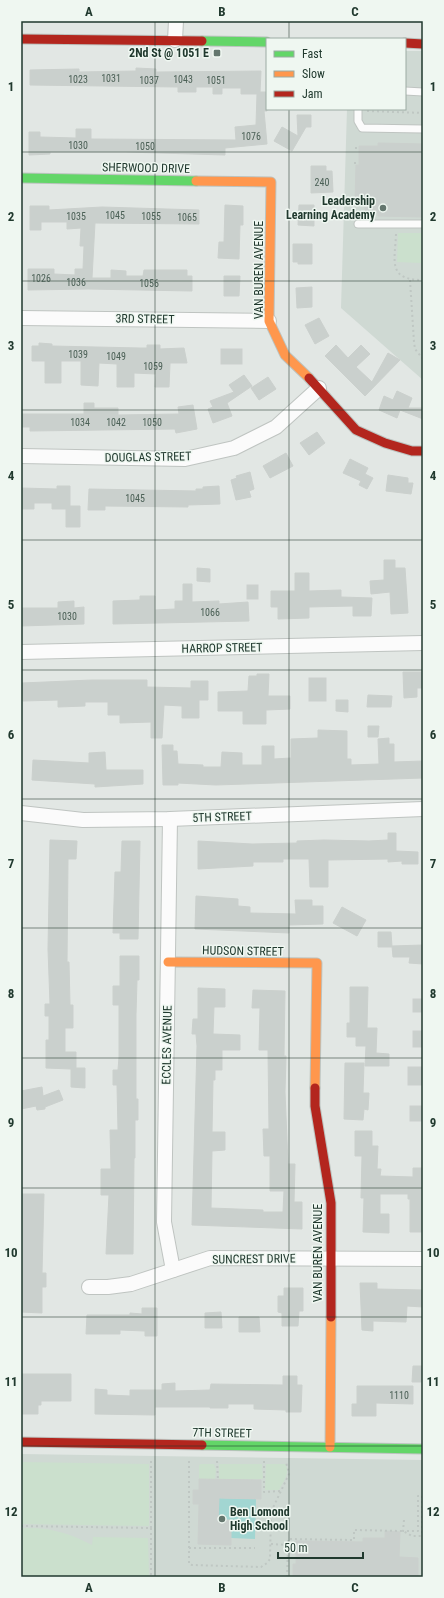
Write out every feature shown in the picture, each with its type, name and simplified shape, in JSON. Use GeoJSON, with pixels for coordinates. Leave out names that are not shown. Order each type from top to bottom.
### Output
{"type":"FeatureCollection","features":[{"type":"Feature","properties":{"kind":"street"},"geometry":{"type":"LineString","coordinates":[[175,40],[176,21]]}},
{"type":"Feature","properties":{"kind":"street"},"geometry":{"type":"LineString","coordinates":[[21,39],[266,42]]}},
{"type":"Feature","properties":{"kind":"street"},"geometry":{"type":"LineString","coordinates":[[406,44],[423,44]]}},
{"type":"Feature","properties":{"kind":"street","name":"SHERWOOD DRIVE"},"geometry":{"type":"LineString","coordinates":[[21,178],[271,182]]}},
{"type":"Feature","properties":{"kind":"street","name":"VAN BUREN AVENUE"},"geometry":{"type":"LineString","coordinates":[[271,182],[270,321],[285,355],[319,388]]}},
{"type":"Feature","properties":{"kind":"street","name":"3RD STREET"},"geometry":{"type":"LineString","coordinates":[[21,318],[270,321]]}},
{"type":"Feature","properties":{"kind":"street"},"geometry":{"type":"LineString","coordinates":[[319,388],[356,430],[386,443],[412,451],[423,451]]}},
{"type":"Feature","properties":{"kind":"street","name":"DOUGLAS STREET"},"geometry":{"type":"LineString","coordinates":[[21,456],[185,459],[227,450],[276,427],[319,388]]}},
{"type":"Feature","properties":{"kind":"street","name":"HARROP STREET"},"geometry":{"type":"LineString","coordinates":[[21,652],[423,643]]}},
{"type":"Feature","properties":{"kind":"street","name":"5TH STREET"},"geometry":{"type":"LineString","coordinates":[[21,813],[83,820],[170,819],[423,809]]}},
{"type":"Feature","properties":{"kind":"street","name":"ECCLES AVENUE"},"geometry":{"type":"LineString","coordinates":[[170,819],[164,1222],[173,1270]]}},
{"type":"Feature","properties":{"kind":"street","name":"HUDSON STREET"},"geometry":{"type":"LineString","coordinates":[[168,962],[317,963]]}},
{"type":"Feature","properties":{"kind":"street","name":"VAN BUREN AVENUE"},"geometry":{"type":"LineString","coordinates":[[317,963],[315,1106],[331,1203],[330,1447]]}},
{"type":"Feature","properties":{"kind":"street","name":"SUNCREST DRIVE"},"geometry":{"type":"LineString","coordinates":[[89,1287],[108,1287],[131,1284],[210,1258],[423,1259]]}},
{"type":"Feature","properties":{"kind":"street","name":"7TH STREET"},"geometry":{"type":"LineString","coordinates":[[21,1442],[423,1449]]}},
{"type":"Feature","properties":{"kind":"lane"},"geometry":{"type":"LineString","coordinates":[[406,91],[423,92]]}},
{"type":"Feature","properties":{"kind":"lane"},"geometry":{"type":"LineString","coordinates":[[358,110],[358,121],[362,128],[423,129]]}},
{"type":"Feature","properties":{"kind":"lane"},"geometry":{"type":"LineString","coordinates":[[358,224],[423,224]]}},
{"type":"Feature","properties":{"kind":"path"},"geometry":{"type":"LineString","coordinates":[[368,111],[423,113]]}},
{"type":"Feature","properties":{"kind":"path"},"geometry":{"type":"LineString","coordinates":[[354,163],[359,163]]}},
{"type":"Feature","properties":{"kind":"path"},"geometry":{"type":"LineString","coordinates":[[396,234],[394,264],[396,271],[410,280],[423,280]]}},
{"type":"Feature","properties":{"kind":"path"},"geometry":{"type":"LineString","coordinates":[[410,280],[415,349],[423,360]]}},
{"type":"Feature","properties":{"kind":"path"},"geometry":{"type":"LineString","coordinates":[[151,1461],[151,1577]]}},
{"type":"Feature","properties":{"kind":"path"},"geometry":{"type":"LineString","coordinates":[[189,1461],[190,1564],[260,1567],[267,1563],[270,1559],[271,1512],[290,1474],[286,1462]]}},
{"type":"Feature","properties":{"kind":"path"},"geometry":{"type":"LineString","coordinates":[[217,1461],[218,1480]]}},
{"type":"Feature","properties":{"kind":"path"},"geometry":{"type":"LineString","coordinates":[[264,1462],[264,1492],[281,1491]]}},
{"type":"Feature","properties":{"kind":"path"},"geometry":{"type":"LineString","coordinates":[[287,1577],[288,1538],[354,1540],[354,1530],[418,1531],[418,1496],[422,1496],[422,1536],[412,1536],[403,1531]]}},
{"type":"Feature","properties":{"kind":"path"},"geometry":{"type":"LineString","coordinates":[[403,1531],[404,1520]]}},
{"type":"Feature","properties":{"kind":"path"},"geometry":{"type":"LineString","coordinates":[[21,1526],[151,1528]]}},
{"type":"Feature","properties":{"kind":"path"},"geometry":{"type":"LineString","coordinates":[[271,1544],[288,1545]]}},
{"type":"Feature","properties":{"kind":"path"},"geometry":{"type":"LineString","coordinates":[[190,1548],[255,1548]]}},
{"type":"Feature","properties":{"kind":"shaded area","name":"Leadership Learning Academy"},"geometry":{"type":"Polygon","coordinates":[[[406,51],[423,51],[423,380],[341,308],[347,110],[406,110],[406,51]]]}},
{"type":"Feature","properties":{"kind":"shaded area","name":"Ben Lomond High School"},"geometry":{"type":"Polygon","coordinates":[[[21,1454],[423,1460],[423,1577],[21,1577],[21,1454]]]}},
{"type":"Feature","properties":{"kind":"green space"},"geometry":{"type":"Polygon","coordinates":[[[398,233],[422,233],[421,263],[397,262],[398,233]]]}},
{"type":"Feature","properties":{"kind":"green space"},"geometry":{"type":"Polygon","coordinates":[[[21,1462],[149,1464],[149,1526],[21,1524],[21,1462]]]}},
{"type":"Feature","properties":{"kind":"green space"},"geometry":{"type":"Polygon","coordinates":[[[214,1464],[216,1470],[215,1480],[199,1479],[199,1465],[214,1464]]]}},
{"type":"Feature","properties":{"kind":"green space"},"geometry":{"type":"Polygon","coordinates":[[[219,1464],[262,1464],[263,1479],[219,1480],[219,1464]]]}},
{"type":"Feature","properties":{"kind":"green space"},"geometry":{"type":"Polygon","coordinates":[[[266,1464],[285,1464],[287,1467],[286,1477],[279,1490],[265,1490],[266,1464]]]}},
{"type":"Feature","properties":{"kind":"green space"},"geometry":{"type":"Polygon","coordinates":[[[23,1528],[59,1532],[76,1537],[92,1545],[93,1537],[148,1538],[149,1577],[23,1577],[23,1528]]]}},
{"type":"Feature","properties":{"kind":"water"},"geometry":{"type":"Polygon","coordinates":[[[219,1498],[256,1499],[255,1539],[231,1538],[231,1520],[218,1520],[219,1498]]]}},
{"type":"Feature","properties":{"kind":"building"},"geometry":{"type":"Polygon","coordinates":[[[136,68],[156,69],[156,72],[261,71],[260,92],[266,92],[267,111],[264,111],[267,144],[225,148],[225,155],[126,152],[50,152],[50,154],[29,155],[29,132],[40,132],[40,137],[76,138],[76,129],[91,129],[91,139],[236,140],[235,127],[256,125],[257,94],[241,94],[241,88],[222,88],[222,94],[213,94],[213,87],[196,87],[196,92],[178,92],[178,87],[30,85],[30,70],[79,69],[79,72],[136,71],[136,68]]]}},
{"type":"Feature","properties":{"kind":"building"},"geometry":{"type":"Polygon","coordinates":[[[297,115],[311,115],[311,127],[306,127],[292,151],[274,141],[282,127],[298,136],[297,115]]]}},
{"type":"Feature","properties":{"kind":"building"},"geometry":{"type":"Polygon","coordinates":[[[378,143],[423,144],[423,217],[378,216],[378,213],[365,212],[365,205],[355,205],[356,165],[359,165],[359,146],[378,146],[378,143]]]}},
{"type":"Feature","properties":{"kind":"building"},"geometry":{"type":"Polygon","coordinates":[[[311,166],[326,166],[326,171],[332,171],[333,192],[311,193],[311,166]]]}},
{"type":"Feature","properties":{"kind":"building"},"geometry":{"type":"Polygon","coordinates":[[[225,205],[243,206],[243,225],[240,225],[239,259],[218,258],[219,242],[224,242],[225,205]]]}},
{"type":"Feature","properties":{"kind":"building"},"geometry":{"type":"Polygon","coordinates":[[[299,205],[314,205],[314,226],[298,225],[299,205]]]}},
{"type":"Feature","properties":{"kind":"building"},"geometry":{"type":"Polygon","coordinates":[[[30,206],[49,206],[49,210],[102,207],[199,210],[199,224],[95,223],[92,278],[111,278],[111,270],[126,271],[126,276],[143,276],[144,270],[187,270],[187,276],[192,276],[192,291],[88,289],[28,290],[28,269],[54,269],[54,274],[75,275],[75,269],[83,269],[84,246],[80,246],[81,228],[67,229],[67,222],[41,222],[41,230],[30,230],[30,206]]]}},
{"type":"Feature","properties":{"kind":"building"},"geometry":{"type":"Polygon","coordinates":[[[293,244],[312,244],[312,264],[298,264],[298,262],[293,262],[293,244]]]}},
{"type":"Feature","properties":{"kind":"building"},"geometry":{"type":"Polygon","coordinates":[[[224,276],[240,276],[239,296],[224,296],[224,276]]]}},
{"type":"Feature","properties":{"kind":"building"},"geometry":{"type":"Polygon","coordinates":[[[312,287],[312,307],[297,308],[296,288],[312,287]]]}},
{"type":"Feature","properties":{"kind":"building"},"geometry":{"type":"Polygon","coordinates":[[[319,318],[329,336],[315,344],[305,325],[319,318]]]}},
{"type":"Feature","properties":{"kind":"building"},"geometry":{"type":"Polygon","coordinates":[[[39,343],[52,344],[52,346],[147,348],[147,345],[160,345],[160,349],[184,348],[187,363],[170,363],[169,387],[155,387],[156,374],[134,373],[134,387],[117,387],[117,364],[99,363],[98,386],[81,385],[81,361],[61,361],[61,383],[45,383],[45,361],[32,361],[32,346],[39,346],[39,343]]]}},
{"type":"Feature","properties":{"kind":"building"},"geometry":{"type":"Polygon","coordinates":[[[336,345],[348,358],[361,345],[370,354],[356,367],[372,382],[388,353],[400,360],[365,396],[325,356],[336,345]]]}},
{"type":"Feature","properties":{"kind":"building"},"geometry":{"type":"Polygon","coordinates":[[[221,349],[242,349],[242,364],[221,364],[221,349]]]}},
{"type":"Feature","properties":{"kind":"building"},"geometry":{"type":"Polygon","coordinates":[[[244,375],[252,386],[227,403],[232,416],[213,423],[208,409],[213,407],[210,401],[234,392],[229,385],[244,375]]]}},
{"type":"Feature","properties":{"kind":"building"},"geometry":{"type":"Polygon","coordinates":[[[268,377],[276,389],[259,400],[251,388],[268,377]]]}},
{"type":"Feature","properties":{"kind":"building"},"geometry":{"type":"Polygon","coordinates":[[[397,391],[412,398],[408,408],[423,408],[423,419],[400,410],[397,418],[379,410],[384,396],[393,400],[397,391]]]}},
{"type":"Feature","properties":{"kind":"building"},"geometry":{"type":"Polygon","coordinates":[[[84,403],[94,403],[94,408],[118,408],[118,415],[179,414],[178,407],[193,405],[197,429],[176,433],[175,429],[30,431],[30,427],[21,427],[21,414],[84,414],[84,403]]]}},
{"type":"Feature","properties":{"kind":"building"},"geometry":{"type":"Polygon","coordinates":[[[317,432],[325,443],[309,455],[300,443],[317,432]]]}},
{"type":"Feature","properties":{"kind":"building"},"geometry":{"type":"Polygon","coordinates":[[[286,453],[293,466],[270,478],[263,466],[286,453]]]}},
{"type":"Feature","properties":{"kind":"building"},"geometry":{"type":"Polygon","coordinates":[[[350,459],[368,468],[365,474],[373,478],[367,489],[359,485],[361,481],[343,473],[350,459]]]}},
{"type":"Feature","properties":{"kind":"building"},"geometry":{"type":"Polygon","coordinates":[[[250,472],[254,489],[249,491],[251,497],[236,500],[231,480],[237,478],[236,476],[250,472]]]}},
{"type":"Feature","properties":{"kind":"building"},"geometry":{"type":"Polygon","coordinates":[[[388,475],[408,478],[408,483],[413,483],[411,494],[386,491],[388,475]]]}},
{"type":"Feature","properties":{"kind":"building"},"geometry":{"type":"Polygon","coordinates":[[[57,486],[70,486],[70,506],[80,506],[80,527],[66,527],[66,509],[52,509],[52,503],[34,503],[34,509],[21,509],[21,488],[57,489],[57,486]]]}},
{"type":"Feature","properties":{"kind":"building"},"geometry":{"type":"Polygon","coordinates":[[[219,486],[220,504],[188,505],[188,507],[105,506],[105,510],[88,510],[89,489],[196,491],[196,489],[203,489],[203,487],[219,486]]]}},
{"type":"Feature","properties":{"kind":"building"},"geometry":{"type":"Polygon","coordinates":[[[384,560],[395,560],[395,568],[405,568],[408,613],[391,614],[390,592],[371,594],[370,581],[384,580],[384,560]]]}},
{"type":"Feature","properties":{"kind":"building"},"geometry":{"type":"Polygon","coordinates":[[[197,568],[210,569],[210,582],[197,581],[197,568]]]}},
{"type":"Feature","properties":{"kind":"building"},"geometry":{"type":"Polygon","coordinates":[[[295,573],[309,573],[309,591],[341,590],[341,597],[372,598],[371,616],[353,616],[353,606],[309,607],[309,618],[278,619],[278,607],[271,607],[271,591],[295,591],[295,573]]]}},
{"type":"Feature","properties":{"kind":"building"},"geometry":{"type":"Polygon","coordinates":[[[183,584],[192,584],[192,602],[219,601],[219,604],[248,602],[249,621],[113,624],[113,601],[140,600],[140,596],[155,596],[155,610],[175,609],[175,601],[183,601],[183,584]]]}},
{"type":"Feature","properties":{"kind":"building"},"geometry":{"type":"Polygon","coordinates":[[[247,585],[258,585],[258,599],[247,599],[247,585]]]}},
{"type":"Feature","properties":{"kind":"building"},"geometry":{"type":"Polygon","coordinates":[[[74,601],[74,608],[84,607],[84,624],[21,626],[21,608],[58,608],[58,602],[74,601]]]}},
{"type":"Feature","properties":{"kind":"building"},"geometry":{"type":"Polygon","coordinates":[[[403,672],[422,672],[423,688],[417,688],[417,697],[404,698],[403,672]]]}},
{"type":"Feature","properties":{"kind":"building"},"geometry":{"type":"Polygon","coordinates":[[[257,674],[269,674],[268,696],[290,696],[290,709],[266,710],[266,724],[243,724],[243,711],[218,711],[218,692],[248,691],[249,676],[257,676],[257,674]]]}},
{"type":"Feature","properties":{"kind":"building"},"geometry":{"type":"Polygon","coordinates":[[[309,678],[326,678],[326,701],[309,701],[309,678]]]}},
{"type":"Feature","properties":{"kind":"building"},"geometry":{"type":"Polygon","coordinates":[[[92,680],[147,680],[147,687],[191,688],[191,681],[208,681],[208,700],[199,700],[199,718],[182,718],[182,706],[164,705],[162,738],[151,738],[151,722],[120,723],[120,715],[108,715],[108,702],[85,702],[85,706],[58,707],[58,700],[23,701],[22,683],[92,680]]]}},
{"type":"Feature","properties":{"kind":"building"},"geometry":{"type":"Polygon","coordinates":[[[368,695],[392,696],[391,707],[367,707],[368,695]]]}},
{"type":"Feature","properties":{"kind":"building"},"geometry":{"type":"Polygon","coordinates":[[[336,700],[348,700],[348,712],[336,711],[336,700]]]}},
{"type":"Feature","properties":{"kind":"building"},"geometry":{"type":"Polygon","coordinates":[[[368,726],[379,726],[378,737],[368,737],[368,726]]]}},
{"type":"Feature","properties":{"kind":"building"},"geometry":{"type":"Polygon","coordinates":[[[318,730],[347,731],[347,759],[351,759],[351,765],[379,764],[378,739],[389,738],[389,744],[394,744],[394,762],[423,761],[423,778],[216,785],[178,783],[178,785],[163,785],[162,745],[173,745],[173,751],[177,751],[178,764],[203,765],[203,767],[221,767],[222,752],[242,753],[242,765],[262,765],[262,746],[274,746],[274,759],[291,758],[291,739],[318,738],[318,730]]]}},
{"type":"Feature","properties":{"kind":"building"},"geometry":{"type":"Polygon","coordinates":[[[105,752],[106,770],[143,770],[143,784],[95,787],[95,784],[32,780],[33,760],[89,763],[89,753],[105,752]]]}},
{"type":"Feature","properties":{"kind":"building"},"geometry":{"type":"Polygon","coordinates":[[[388,833],[396,833],[396,851],[418,852],[418,864],[402,864],[402,861],[388,862],[388,859],[328,860],[328,887],[310,887],[309,859],[283,859],[283,862],[253,862],[253,866],[198,869],[198,841],[252,844],[297,843],[297,841],[324,840],[369,841],[388,840],[388,833]]]}},
{"type":"Feature","properties":{"kind":"building"},"geometry":{"type":"Polygon","coordinates":[[[50,840],[77,841],[76,859],[68,859],[67,962],[69,962],[70,1005],[73,1005],[73,1028],[65,1028],[65,1052],[76,1052],[76,1068],[85,1068],[85,1088],[71,1087],[71,1069],[46,1068],[46,1040],[49,1040],[49,1016],[45,1016],[45,1004],[50,1004],[48,949],[50,840]]]}},
{"type":"Feature","properties":{"kind":"building"},"geometry":{"type":"Polygon","coordinates":[[[122,841],[140,841],[138,939],[120,939],[120,933],[113,933],[115,872],[121,872],[122,841]]]}},
{"type":"Feature","properties":{"kind":"building"},"geometry":{"type":"Polygon","coordinates":[[[196,896],[238,899],[238,906],[250,907],[250,913],[296,914],[295,900],[312,900],[312,906],[323,906],[323,924],[289,925],[289,933],[195,929],[196,896]]]}},
{"type":"Feature","properties":{"kind":"building"},"geometry":{"type":"Polygon","coordinates":[[[342,907],[366,920],[357,936],[333,923],[342,907]]]}},
{"type":"Feature","properties":{"kind":"building"},"geometry":{"type":"Polygon","coordinates":[[[378,932],[391,932],[392,947],[378,947],[378,932]]]}},
{"type":"Feature","properties":{"kind":"building"},"geometry":{"type":"Polygon","coordinates":[[[423,945],[423,964],[409,963],[410,957],[393,957],[392,946],[423,945]]]}},
{"type":"Feature","properties":{"kind":"building"},"geometry":{"type":"Polygon","coordinates":[[[120,956],[139,956],[139,980],[137,980],[136,1014],[136,1099],[138,1099],[138,1120],[135,1120],[133,1254],[106,1254],[109,1195],[101,1195],[101,1169],[111,1169],[110,1130],[118,1130],[117,1085],[113,1085],[113,1070],[118,1070],[119,1005],[113,1005],[113,986],[120,986],[120,956]]]}},
{"type":"Feature","properties":{"kind":"building"},"geometry":{"type":"Polygon","coordinates":[[[350,987],[368,987],[367,1028],[377,1028],[376,1053],[389,1054],[389,1066],[365,1066],[366,1046],[356,1046],[356,1037],[347,1037],[347,1023],[350,1023],[350,987]]]}},
{"type":"Feature","properties":{"kind":"building"},"geometry":{"type":"Polygon","coordinates":[[[198,988],[225,989],[225,1007],[214,1007],[213,1034],[240,1035],[240,1050],[222,1050],[222,1070],[215,1070],[215,1080],[213,1080],[212,1132],[225,1132],[225,1150],[212,1151],[211,1208],[263,1210],[263,1212],[283,1212],[284,1191],[270,1191],[270,1156],[264,1156],[263,1129],[269,1129],[268,1050],[259,1050],[260,1008],[252,1008],[253,990],[285,991],[284,1056],[286,1056],[285,1092],[288,1164],[295,1164],[294,1202],[302,1202],[302,1229],[192,1225],[197,1046],[196,1034],[192,1034],[193,1019],[198,1019],[198,988]]]}},
{"type":"Feature","properties":{"kind":"building"},"geometry":{"type":"Polygon","coordinates":[[[413,999],[423,999],[423,1012],[413,1012],[413,999]]]}},
{"type":"Feature","properties":{"kind":"building"},"geometry":{"type":"Polygon","coordinates":[[[413,1031],[423,1031],[423,1047],[413,1047],[413,1031]]]}},
{"type":"Feature","properties":{"kind":"building"},"geometry":{"type":"Polygon","coordinates":[[[345,1063],[364,1063],[363,1093],[369,1093],[368,1110],[364,1109],[363,1120],[344,1119],[345,1063]]]}},
{"type":"Feature","properties":{"kind":"building"},"geometry":{"type":"Polygon","coordinates":[[[408,1067],[423,1067],[423,1085],[408,1085],[408,1067]]]}},
{"type":"Feature","properties":{"kind":"building"},"geometry":{"type":"Polygon","coordinates":[[[42,1087],[43,1096],[59,1090],[63,1100],[45,1107],[45,1109],[37,1110],[36,1106],[21,1109],[21,1091],[42,1087]]]}},
{"type":"Feature","properties":{"kind":"building"},"geometry":{"type":"Polygon","coordinates":[[[410,1106],[423,1106],[423,1121],[410,1121],[410,1106]]]}},
{"type":"Feature","properties":{"kind":"building"},"geometry":{"type":"Polygon","coordinates":[[[355,1131],[372,1131],[372,1146],[378,1146],[377,1169],[381,1169],[380,1176],[413,1177],[413,1168],[423,1168],[423,1232],[410,1232],[410,1199],[408,1199],[408,1194],[380,1194],[380,1214],[389,1214],[389,1233],[363,1232],[364,1198],[361,1198],[362,1156],[355,1156],[355,1131]]]}},
{"type":"Feature","properties":{"kind":"building"},"geometry":{"type":"Polygon","coordinates":[[[21,1194],[44,1194],[42,1273],[46,1273],[46,1287],[42,1287],[42,1313],[21,1312],[21,1194]]]}},
{"type":"Feature","properties":{"kind":"building"},"geometry":{"type":"Polygon","coordinates":[[[360,1283],[377,1283],[377,1289],[423,1290],[423,1307],[407,1306],[406,1322],[373,1321],[373,1331],[362,1330],[360,1283]]]}},
{"type":"Feature","properties":{"kind":"building"},"geometry":{"type":"Polygon","coordinates":[[[284,1288],[303,1288],[303,1311],[299,1311],[298,1326],[282,1326],[282,1313],[278,1312],[278,1296],[284,1296],[284,1288]]]}},
{"type":"Feature","properties":{"kind":"building"},"geometry":{"type":"Polygon","coordinates":[[[142,1308],[157,1308],[157,1336],[145,1336],[145,1331],[120,1330],[120,1334],[86,1334],[87,1315],[130,1315],[130,1313],[142,1314],[142,1308]]]}},
{"type":"Feature","properties":{"kind":"building"},"geometry":{"type":"Polygon","coordinates":[[[221,1312],[222,1328],[205,1328],[205,1313],[221,1312]]]}},
{"type":"Feature","properties":{"kind":"building"},"geometry":{"type":"Polygon","coordinates":[[[239,1317],[259,1317],[260,1332],[239,1332],[239,1317]]]}},
{"type":"Feature","properties":{"kind":"building"},"geometry":{"type":"Polygon","coordinates":[[[413,1366],[423,1366],[423,1382],[412,1382],[413,1366]]]}},
{"type":"Feature","properties":{"kind":"building"},"geometry":{"type":"Polygon","coordinates":[[[21,1374],[71,1374],[71,1401],[41,1401],[41,1405],[38,1405],[38,1414],[21,1414],[21,1374]]]}},
{"type":"Feature","properties":{"kind":"building"},"geometry":{"type":"Polygon","coordinates":[[[283,1376],[297,1376],[297,1385],[302,1385],[301,1412],[254,1409],[254,1404],[228,1404],[228,1408],[155,1407],[155,1415],[95,1414],[95,1389],[107,1390],[107,1395],[130,1396],[130,1390],[162,1390],[162,1384],[175,1383],[175,1391],[210,1390],[211,1384],[283,1385],[283,1376]]]}},
{"type":"Feature","properties":{"kind":"building"},"geometry":{"type":"Polygon","coordinates":[[[357,1386],[413,1386],[413,1404],[376,1403],[376,1416],[352,1416],[352,1404],[357,1404],[357,1386]]]}},
{"type":"Feature","properties":{"kind":"building"},"geometry":{"type":"Polygon","coordinates":[[[199,1479],[261,1480],[261,1499],[219,1498],[218,1520],[231,1520],[231,1545],[198,1544],[199,1504],[193,1504],[193,1490],[199,1490],[199,1479]]]}},
{"type":"Feature","properties":{"kind":"building"},"geometry":{"type":"Polygon","coordinates":[[[385,1531],[400,1532],[399,1557],[418,1558],[418,1577],[293,1577],[293,1564],[296,1564],[296,1541],[363,1542],[363,1538],[385,1538],[385,1531]]]}},
{"type":"Feature","properties":{"kind":"traffic: fast"},"geometry":{"type":"LineString","coordinates":[[202,41],[266,42]]}},
{"type":"Feature","properties":{"kind":"traffic: fast"},"geometry":{"type":"LineString","coordinates":[[21,178],[196,181]]}},
{"type":"Feature","properties":{"kind":"traffic: fast"},"geometry":{"type":"LineString","coordinates":[[202,1445],[423,1449]]}},
{"type":"Feature","properties":{"kind":"traffic: slow"},"geometry":{"type":"LineString","coordinates":[[196,181],[271,182],[269,321],[285,355],[309,378]]}},
{"type":"Feature","properties":{"kind":"traffic: slow"},"geometry":{"type":"LineString","coordinates":[[168,962],[317,963],[315,1088]]}},
{"type":"Feature","properties":{"kind":"traffic: slow"},"geometry":{"type":"LineString","coordinates":[[330,1447],[331,1317]]}},
{"type":"Feature","properties":{"kind":"traffic: jam"},"geometry":{"type":"LineString","coordinates":[[21,39],[202,41]]}},
{"type":"Feature","properties":{"kind":"traffic: jam"},"geometry":{"type":"LineString","coordinates":[[406,43],[423,44]]}},
{"type":"Feature","properties":{"kind":"traffic: jam"},"geometry":{"type":"LineString","coordinates":[[309,378],[356,430],[385,443],[412,451],[423,451]]}},
{"type":"Feature","properties":{"kind":"traffic: jam"},"geometry":{"type":"LineString","coordinates":[[315,1088],[315,1106],[331,1203],[331,1317]]}},
{"type":"Feature","properties":{"kind":"traffic: jam"},"geometry":{"type":"LineString","coordinates":[[21,1442],[202,1445]]}},
{"type":"Feature","properties":{"kind":"place","name":"2Nd St @ 1051 E"},"geometry":{"type":"Point","coordinates":[217,53]}},
{"type":"Feature","properties":{"kind":"place","name":"Leadership Learning Academy"},"geometry":{"type":"Point","coordinates":[383,208]}},
{"type":"Feature","properties":{"kind":"place","name":"Ben Lomond High School"},"geometry":{"type":"Point","coordinates":[222,1519]}}]}
